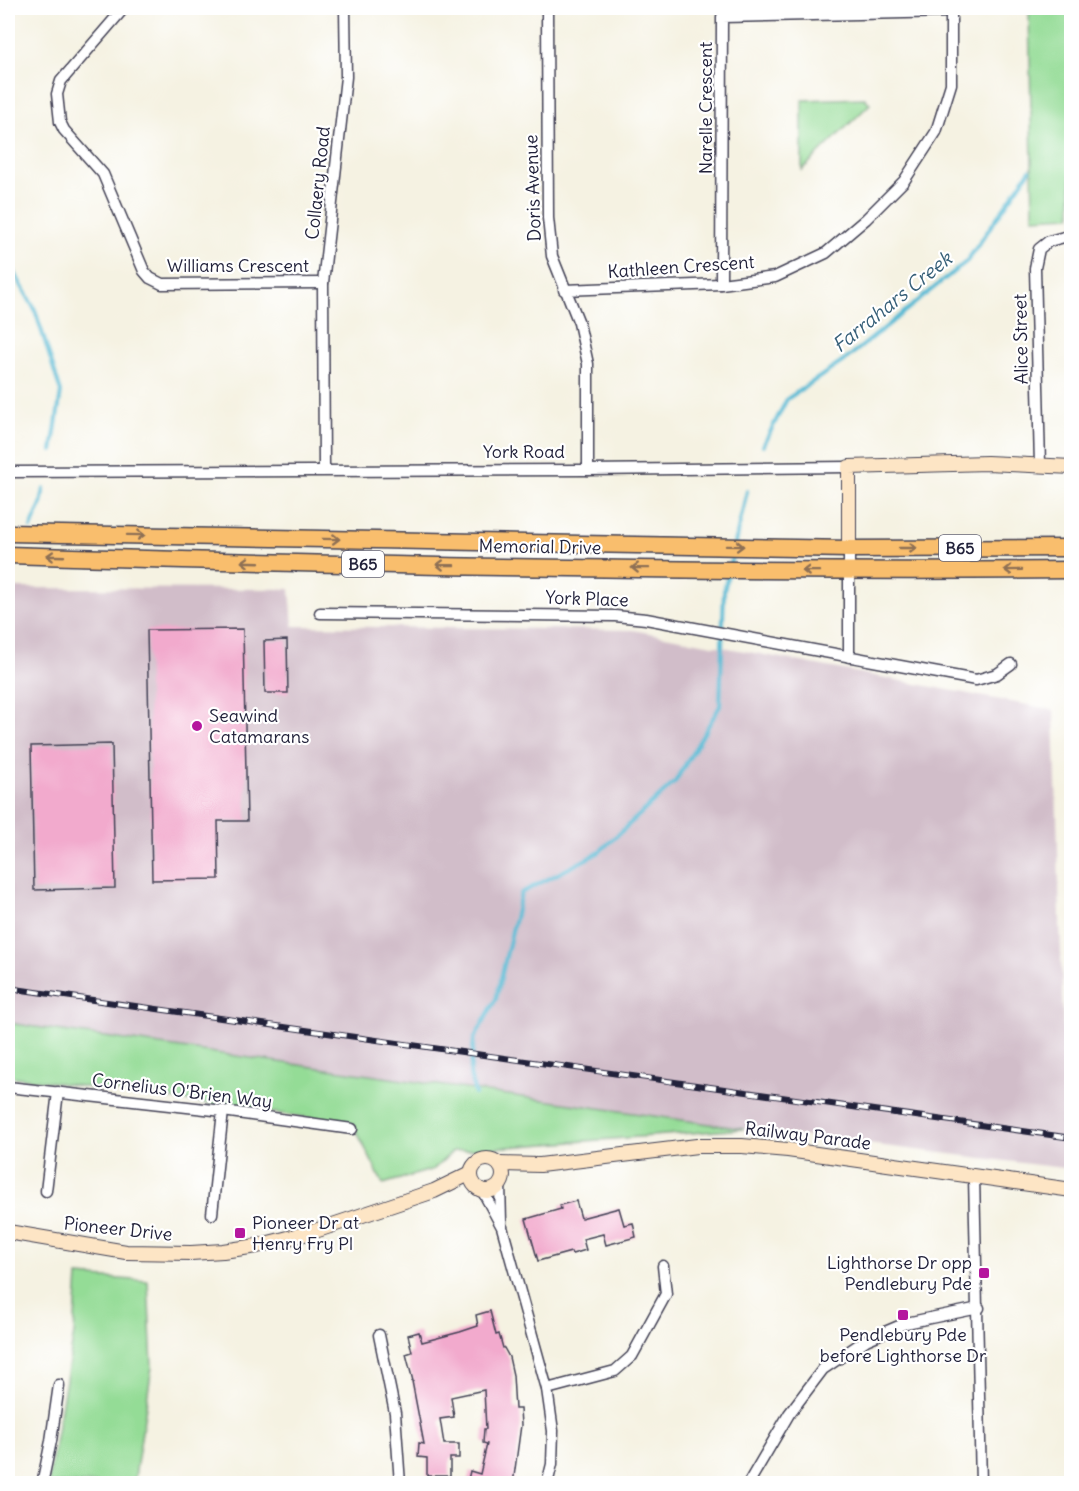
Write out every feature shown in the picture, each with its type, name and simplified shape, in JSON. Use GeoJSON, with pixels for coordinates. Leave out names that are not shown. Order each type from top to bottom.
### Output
{"type":"FeatureCollection","features":[{"type":"Feature","properties":{"kind":"main road","name":"York Road"},"geometry":{"type":"LineString","coordinates":[[849,466],[987,463],[1071,467]]}},
{"type":"Feature","properties":{"kind":"main road"},"geometry":{"type":"LineString","coordinates":[[849,466],[849,549]]}},
{"type":"Feature","properties":{"kind":"main road","name":"Memorial Drive"},"geometry":{"type":"LineString","coordinates":[[8,532],[849,549],[1071,548]]}},
{"type":"Feature","properties":{"kind":"main road","name":"Memorial Drive"},"geometry":{"type":"LineString","coordinates":[[8,555],[771,571],[1071,570]]}},
{"type":"Feature","properties":{"kind":"main road","name":"Railway Parade"},"geometry":{"type":"LineString","coordinates":[[540,1165],[674,1148],[720,1145],[766,1148],[1071,1190]]}},
{"type":"Feature","properties":{"kind":"main road"},"geometry":{"type":"LineString","coordinates":[[482,1159],[493,1160],[499,1164],[540,1165],[501,1182],[491,1190],[479,1188],[471,1178],[473,1166],[482,1159]]}},
{"type":"Feature","properties":{"kind":"main road"},"geometry":{"type":"LineString","coordinates":[[499,1164],[501,1182]]}},
{"type":"Feature","properties":{"kind":"main road","name":"Pioneer Drive"},"geometry":{"type":"LineString","coordinates":[[8,1232],[126,1252],[223,1251],[304,1235],[434,1191],[471,1173]]}},
{"type":"Feature","properties":{"kind":"main road","name":"Pioneer Drive"},"geometry":{"type":"LineString","coordinates":[[434,1191],[479,1188]]}},
{"type":"Feature","properties":{"kind":"street","name":"Williams Crescent"},"geometry":{"type":"LineString","coordinates":[[124,8],[61,81],[57,94],[60,122],[64,130],[103,174],[144,271],[150,278],[162,284],[323,283]]}},
{"type":"Feature","properties":{"kind":"street","name":"Collaery Road"},"geometry":{"type":"LineString","coordinates":[[324,470],[323,283],[346,77],[345,8]]}},
{"type":"Feature","properties":{"kind":"street","name":"Doris Avenue"},"geometry":{"type":"LineString","coordinates":[[547,8],[548,218],[552,256],[579,324],[588,364],[588,470]]}},
{"type":"Feature","properties":{"kind":"street","name":"Kathleen Crescent"},"geometry":{"type":"LineString","coordinates":[[564,290],[722,284],[775,277],[826,253],[866,219],[904,181],[936,132],[951,84],[951,10]]}},
{"type":"Feature","properties":{"kind":"street","name":"Narelle Crescent"},"geometry":{"type":"LineString","coordinates":[[722,284],[722,17],[951,10]]}},
{"type":"Feature","properties":{"kind":"street","name":"Alice Street"},"geometry":{"type":"LineString","coordinates":[[1040,465],[1035,268],[1039,249],[1049,241],[1071,235]]}},
{"type":"Feature","properties":{"kind":"street","name":"York Road"},"geometry":{"type":"LineString","coordinates":[[8,472],[588,470],[849,466]]}},
{"type":"Feature","properties":{"kind":"street"},"geometry":{"type":"LineString","coordinates":[[849,549],[849,657]]}},
{"type":"Feature","properties":{"kind":"street","name":"York Place"},"geometry":{"type":"LineString","coordinates":[[320,613],[615,616],[692,627],[976,680],[997,674],[1011,664]]}},
{"type":"Feature","properties":{"kind":"street","name":"Cornelius O'Brien Way"},"geometry":{"type":"LineString","coordinates":[[8,1087],[352,1129]]}},
{"type":"Feature","properties":{"kind":"street"},"geometry":{"type":"LineString","coordinates":[[46,1191],[58,1092]]}},
{"type":"Feature","properties":{"kind":"street"},"geometry":{"type":"LineString","coordinates":[[212,1214],[223,1112]]}},
{"type":"Feature","properties":{"kind":"street"},"geometry":{"type":"LineString","coordinates":[[974,1177],[979,1308],[981,1484]]}},
{"type":"Feature","properties":{"kind":"street"},"geometry":{"type":"LineString","coordinates":[[501,1182],[502,1227],[547,1389],[553,1431],[552,1464],[547,1484]]}},
{"type":"Feature","properties":{"kind":"street"},"geometry":{"type":"LineString","coordinates":[[479,1188],[502,1227]]}},
{"type":"Feature","properties":{"kind":"street"},"geometry":{"type":"LineString","coordinates":[[547,1389],[615,1371],[632,1356],[666,1294],[663,1266]]}},
{"type":"Feature","properties":{"kind":"street"},"geometry":{"type":"LineString","coordinates":[[748,1484],[789,1414],[823,1369],[866,1340],[906,1323],[979,1308]]}},
{"type":"Feature","properties":{"kind":"street"},"geometry":{"type":"LineString","coordinates":[[380,1335],[394,1413],[400,1484]]}},
{"type":"Feature","properties":{"kind":"street"},"geometry":{"type":"LineString","coordinates":[[42,1484],[59,1385]]}},
{"type":"Feature","properties":{"kind":"shaded area"},"geometry":{"type":"Polygon","coordinates":[[[8,588],[290,589],[293,626],[633,630],[1054,710],[1065,1094],[1071,1096],[1071,1169],[744,1129],[8,1023],[8,588]]]}},
{"type":"Feature","properties":{"kind":"green space"},"geometry":{"type":"Polygon","coordinates":[[[1029,8],[1071,8],[1071,216],[1033,218],[1029,8]]]}},
{"type":"Feature","properties":{"kind":"green space"},"geometry":{"type":"Polygon","coordinates":[[[865,98],[870,104],[802,170],[802,100],[865,98]]]}},
{"type":"Feature","properties":{"kind":"green space"},"geometry":{"type":"Polygon","coordinates":[[[8,1023],[744,1129],[453,1151],[434,1169],[383,1184],[353,1124],[8,1076],[8,1023]]]}},
{"type":"Feature","properties":{"kind":"green space"},"geometry":{"type":"Polygon","coordinates":[[[78,1276],[148,1281],[152,1367],[134,1483],[48,1484],[74,1333],[78,1276]]]}},
{"type":"Feature","properties":{"kind":"building","name":"Seawind Catamarans"},"geometry":{"type":"Polygon","coordinates":[[[243,629],[247,821],[218,821],[219,879],[152,880],[147,630],[243,629]]]}},
{"type":"Feature","properties":{"kind":"building"},"geometry":{"type":"Polygon","coordinates":[[[287,640],[288,693],[265,693],[264,641],[287,640]]]}},
{"type":"Feature","properties":{"kind":"building"},"geometry":{"type":"Polygon","coordinates":[[[112,744],[115,888],[34,890],[31,746],[112,744]]]}},
{"type":"Feature","properties":{"kind":"building"},"geometry":{"type":"Polygon","coordinates":[[[576,1201],[581,1218],[619,1208],[624,1225],[633,1223],[636,1237],[606,1245],[603,1234],[583,1239],[586,1250],[538,1261],[526,1219],[561,1209],[560,1205],[576,1201]]]}},
{"type":"Feature","properties":{"kind":"building"},"geometry":{"type":"Polygon","coordinates":[[[490,1311],[496,1335],[499,1334],[503,1348],[509,1357],[513,1375],[515,1409],[520,1409],[521,1425],[513,1484],[467,1484],[470,1471],[480,1474],[487,1444],[483,1443],[484,1429],[486,1429],[484,1390],[451,1397],[454,1417],[440,1419],[444,1444],[459,1444],[459,1458],[450,1458],[450,1476],[427,1476],[427,1458],[418,1457],[419,1443],[424,1444],[406,1354],[412,1352],[408,1335],[419,1332],[422,1342],[460,1332],[478,1326],[476,1315],[490,1311]]]}},
{"type":"Feature","properties":{"kind":"waterway","name":"Farrahars Creek"},"geometry":{"type":"LineString","coordinates":[[763,446],[787,399],[845,360],[967,261],[1030,170]]}},
{"type":"Feature","properties":{"kind":"waterway"},"geometry":{"type":"LineString","coordinates":[[8,261],[35,310],[61,392],[52,451]]}},
{"type":"Feature","properties":{"kind":"waterway"},"geometry":{"type":"LineString","coordinates":[[31,528],[41,504],[44,489]]}},
{"type":"Feature","properties":{"kind":"waterway","name":"Farrahars Creek"},"geometry":{"type":"LineString","coordinates":[[735,543],[747,491]]}},
{"type":"Feature","properties":{"kind":"waterway","name":"Farrahars Creek"},"geometry":{"type":"LineString","coordinates":[[730,566],[734,550]]}},
{"type":"Feature","properties":{"kind":"waterway"},"geometry":{"type":"LineString","coordinates":[[8,582],[17,559]]}},
{"type":"Feature","properties":{"kind":"waterway","name":"Farrahars Creek"},"geometry":{"type":"LineString","coordinates":[[475,1094],[470,1074],[474,1039],[496,999],[521,893],[598,853],[675,782],[720,706],[724,591],[728,574]]}},
{"type":"Feature","properties":{"kind":"railway"},"geometry":{"type":"LineString","coordinates":[[8,988],[1072,1138]]}},
{"type":"Feature","properties":{"kind":"place","name":"Seawind Catamarans"},"geometry":{"type":"Point","coordinates":[197,726]}},
{"type":"Feature","properties":{"kind":"place","name":"Pioneer Dr at Henry Fry Pl"},"geometry":{"type":"Point","coordinates":[240,1233]}},
{"type":"Feature","properties":{"kind":"place","name":"Lighthorse Dr opp Pendlebury Pde"},"geometry":{"type":"Point","coordinates":[984,1273]}},
{"type":"Feature","properties":{"kind":"place","name":"Pendlebury Pde before Lighthorse Dr"},"geometry":{"type":"Point","coordinates":[903,1315]}}]}
